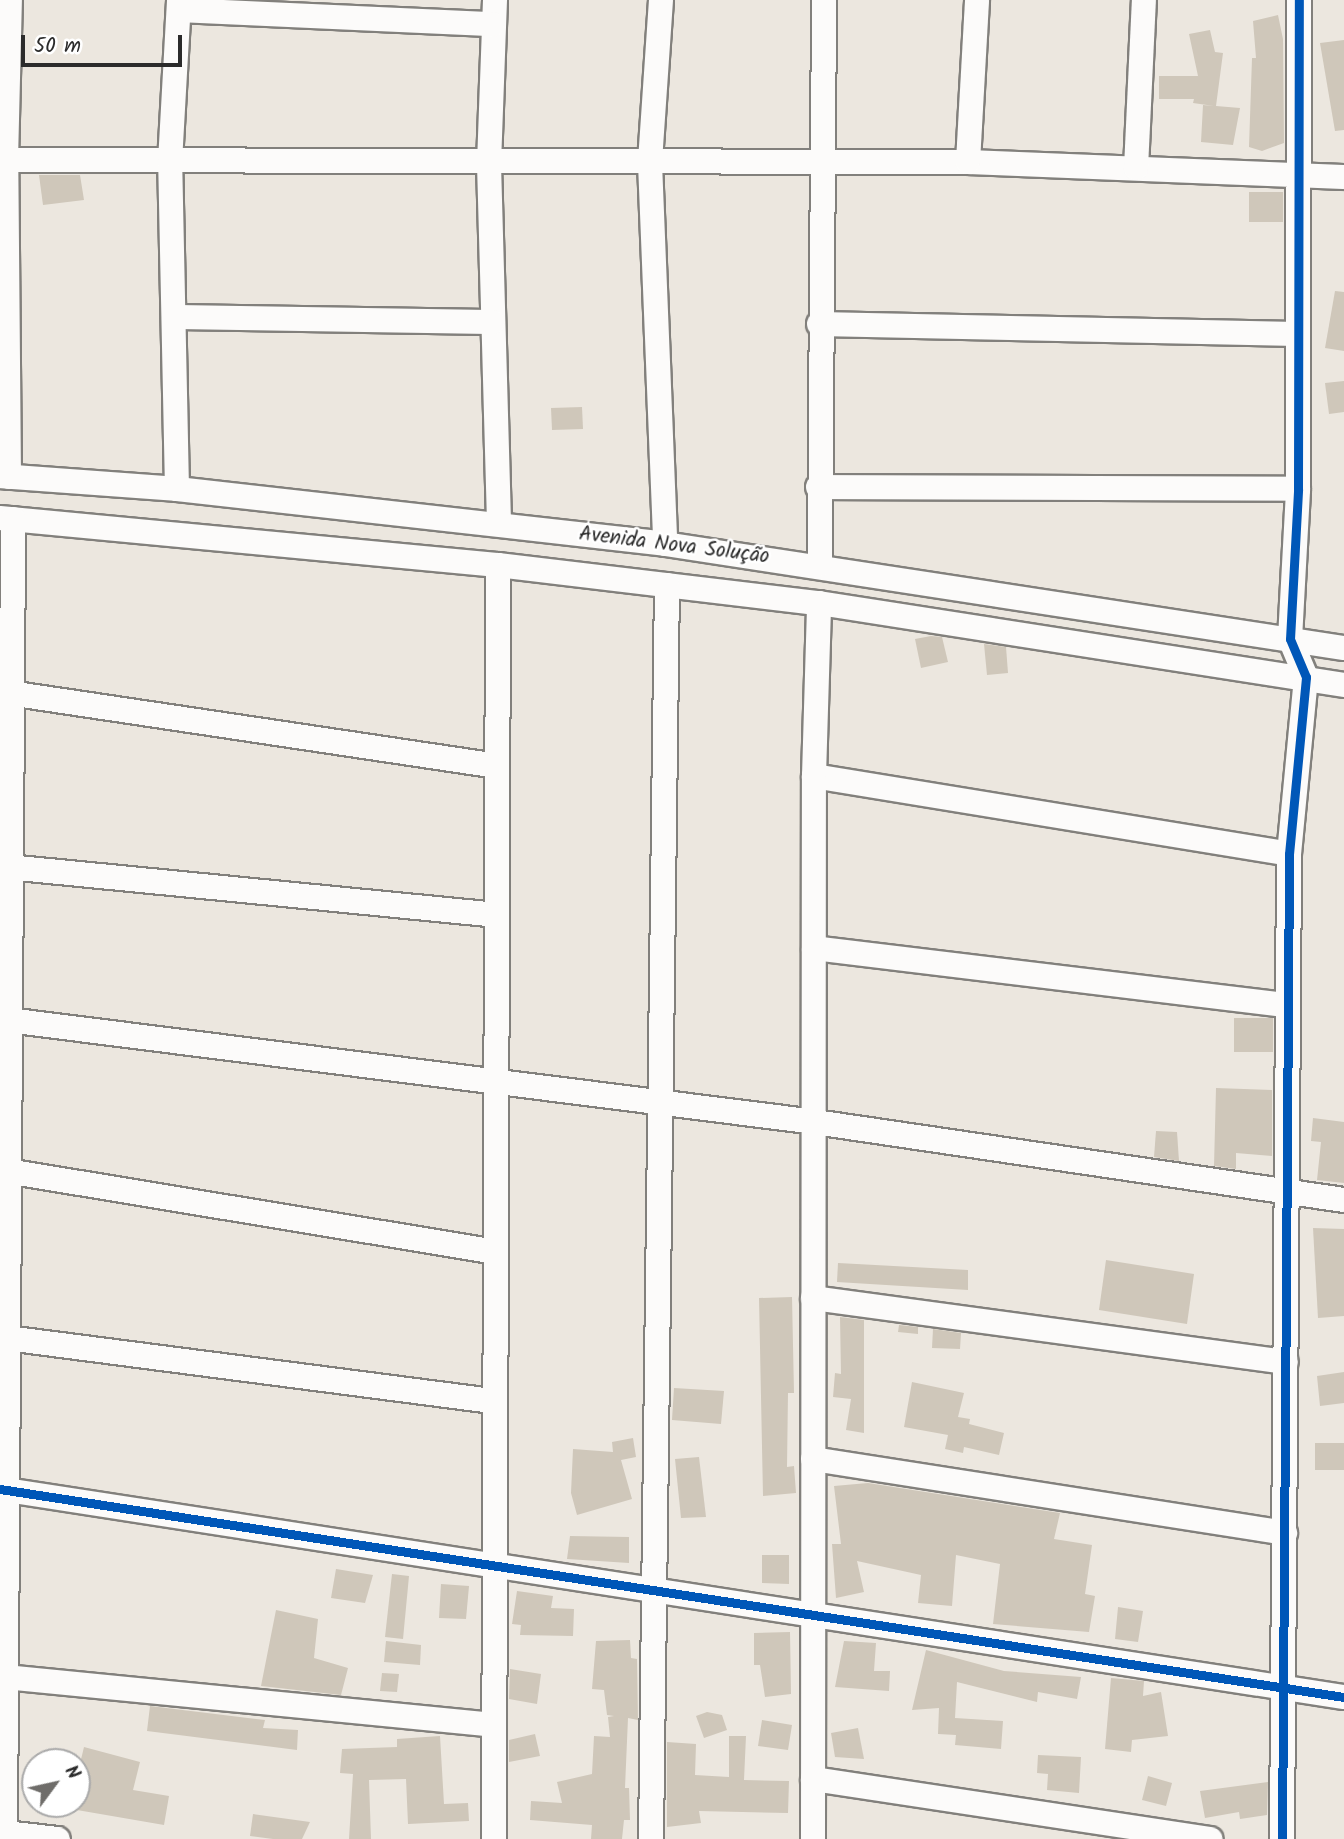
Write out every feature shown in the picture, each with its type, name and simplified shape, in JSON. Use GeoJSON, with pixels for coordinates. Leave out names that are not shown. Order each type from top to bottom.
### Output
{"type":"FeatureCollection","features":[{"type":"Feature","properties":{"kind":"street"},"geometry":{"type":"LineString","coordinates":[[5,477],[3,160],[10,0]]}},
{"type":"Feature","properties":{"kind":"street"},"geometry":{"type":"LineString","coordinates":[[661,0],[650,163],[665,544]]}},
{"type":"Feature","properties":{"kind":"street"},"geometry":{"type":"LineString","coordinates":[[820,564],[819,324],[824,0]]}},
{"type":"Feature","properties":{"kind":"street"},"geometry":{"type":"LineString","coordinates":[[968,162],[977,0]]}},
{"type":"Feature","properties":{"kind":"street"},"geometry":{"type":"LineString","coordinates":[[1136,168],[1144,0]]}},
{"type":"Feature","properties":{"kind":"street"},"geometry":{"type":"LineString","coordinates":[[1282,1839],[1289,854],[1306,677],[1290,639],[1297,489],[1299,0]]}},
{"type":"Feature","properties":{"kind":"street"},"geometry":{"type":"LineString","coordinates":[[177,489],[170,162],[179,5],[494,12],[489,164],[499,524]]}},
{"type":"Feature","properties":{"kind":"street"},"geometry":{"type":"LineString","coordinates":[[3,160],[489,164],[968,162],[1344,177]]}},
{"type":"Feature","properties":{"kind":"street"},"geometry":{"type":"LineString","coordinates":[[174,317],[493,322]]}},
{"type":"Feature","properties":{"kind":"street"},"geometry":{"type":"LineString","coordinates":[[819,324],[1297,334]]}},
{"type":"Feature","properties":{"kind":"street","name":"Avenida Nova Solução"},"geometry":{"type":"LineString","coordinates":[[5,477],[177,489],[665,544],[820,564],[1344,648]]}},
{"type":"Feature","properties":{"kind":"street"},"geometry":{"type":"LineString","coordinates":[[818,487],[1297,489]]}},
{"type":"Feature","properties":{"kind":"street"},"geometry":{"type":"LineString","coordinates":[[6,518],[9,693],[4,1020],[7,1171],[7,1338],[3,1489],[5,1836],[58,1839]]}},
{"type":"Feature","properties":{"kind":"street","name":"Avenida Nova Solução"},"geometry":{"type":"LineString","coordinates":[[6,518],[498,565],[819,603],[1344,685]]}},
{"type":"Feature","properties":{"kind":"street"},"geometry":{"type":"LineString","coordinates":[[494,1839],[498,565]]}},
{"type":"Feature","properties":{"kind":"street"},"geometry":{"type":"LineString","coordinates":[[651,1839],[667,585]]}},
{"type":"Feature","properties":{"kind":"street"},"geometry":{"type":"LineString","coordinates":[[813,1839],[814,776],[819,603]]}},
{"type":"Feature","properties":{"kind":"street"},"geometry":{"type":"LineString","coordinates":[[9,693],[496,766]]}},
{"type":"Feature","properties":{"kind":"street"},"geometry":{"type":"LineString","coordinates":[[814,776],[1289,854]]}},
{"type":"Feature","properties":{"kind":"street"},"geometry":{"type":"LineString","coordinates":[[8,867],[496,915]]}},
{"type":"Feature","properties":{"kind":"street"},"geometry":{"type":"LineString","coordinates":[[814,948],[1288,1005]]}},
{"type":"Feature","properties":{"kind":"street"},"geometry":{"type":"LineString","coordinates":[[4,1020],[815,1122],[1287,1194],[1344,1200]]}},
{"type":"Feature","properties":{"kind":"street"},"geometry":{"type":"LineString","coordinates":[[7,1171],[495,1252]]}},
{"type":"Feature","properties":{"kind":"street"},"geometry":{"type":"LineString","coordinates":[[813,1298],[1286,1362]]}},
{"type":"Feature","properties":{"kind":"street"},"geometry":{"type":"LineString","coordinates":[[7,1338],[495,1401]]}},
{"type":"Feature","properties":{"kind":"street"},"geometry":{"type":"LineString","coordinates":[[813,1459],[1285,1534]]}},
{"type":"Feature","properties":{"kind":"street"},"geometry":{"type":"LineString","coordinates":[[3,1489],[1283,1690],[1344,1697]]}},
{"type":"Feature","properties":{"kind":"street"},"geometry":{"type":"LineString","coordinates":[[5,1677],[494,1724]]}},
{"type":"Feature","properties":{"kind":"street"},"geometry":{"type":"LineString","coordinates":[[813,1779],[1211,1839]]}},
{"type":"Feature","properties":{"kind":"building"},"geometry":{"type":"Polygon","coordinates":[[[1278,15],[1283,39],[1284,143],[1262,151],[1249,147],[1252,58],[1256,58],[1253,21],[1278,15]]]}},
{"type":"Feature","properties":{"kind":"building"},"geometry":{"type":"Polygon","coordinates":[[[1210,30],[1215,52],[1223,53],[1216,106],[1240,108],[1233,145],[1201,142],[1203,105],[1214,106],[1193,103],[1194,99],[1159,99],[1159,76],[1198,76],[1189,34],[1210,30]]]}},
{"type":"Feature","properties":{"kind":"building"},"geometry":{"type":"Polygon","coordinates":[[[1344,40],[1344,130],[1335,131],[1320,43],[1344,40]]]}},
{"type":"Feature","properties":{"kind":"building"},"geometry":{"type":"Polygon","coordinates":[[[39,175],[80,175],[84,200],[43,205],[39,175]]]}},
{"type":"Feature","properties":{"kind":"building"},"geometry":{"type":"Polygon","coordinates":[[[1249,192],[1283,192],[1283,222],[1249,222],[1249,192]]]}},
{"type":"Feature","properties":{"kind":"building"},"geometry":{"type":"Polygon","coordinates":[[[1335,291],[1344,292],[1344,351],[1325,348],[1335,291]]]}},
{"type":"Feature","properties":{"kind":"building"},"geometry":{"type":"Polygon","coordinates":[[[1344,381],[1344,412],[1329,414],[1325,383],[1344,381]]]}},
{"type":"Feature","properties":{"kind":"building"},"geometry":{"type":"Polygon","coordinates":[[[582,407],[583,429],[552,430],[551,408],[582,407]]]}},
{"type":"Feature","properties":{"kind":"building"},"geometry":{"type":"Polygon","coordinates":[[[942,637],[948,662],[921,668],[915,639],[942,637]]]}},
{"type":"Feature","properties":{"kind":"building"},"geometry":{"type":"Polygon","coordinates":[[[984,644],[1006,647],[1008,673],[987,675],[984,644]]]}},
{"type":"Feature","properties":{"kind":"building"},"geometry":{"type":"Polygon","coordinates":[[[1234,1018],[1273,1018],[1273,1052],[1234,1052],[1234,1018]]]}},
{"type":"Feature","properties":{"kind":"building"},"geometry":{"type":"Polygon","coordinates":[[[1216,1088],[1272,1090],[1272,1156],[1236,1153],[1236,1169],[1214,1166],[1216,1088]]]}},
{"type":"Feature","properties":{"kind":"building"},"geometry":{"type":"Polygon","coordinates":[[[1313,1118],[1344,1122],[1344,1183],[1317,1180],[1321,1142],[1311,1141],[1313,1118]]]}},
{"type":"Feature","properties":{"kind":"building"},"geometry":{"type":"Polygon","coordinates":[[[1156,1131],[1177,1132],[1179,1161],[1154,1157],[1156,1131]]]}},
{"type":"Feature","properties":{"kind":"building"},"geometry":{"type":"Polygon","coordinates":[[[1313,1228],[1344,1229],[1344,1316],[1318,1318],[1313,1228]]]}},
{"type":"Feature","properties":{"kind":"building"},"geometry":{"type":"Polygon","coordinates":[[[1106,1260],[1194,1274],[1187,1324],[1099,1310],[1106,1260]]]}},
{"type":"Feature","properties":{"kind":"building"},"geometry":{"type":"Polygon","coordinates":[[[838,1263],[968,1270],[968,1290],[837,1282],[838,1263]]]}},
{"type":"Feature","properties":{"kind":"building"},"geometry":{"type":"Polygon","coordinates":[[[792,1297],[794,1393],[788,1393],[787,1467],[794,1466],[796,1493],[763,1496],[759,1298],[792,1297]]]}},
{"type":"Feature","properties":{"kind":"building"},"geometry":{"type":"Polygon","coordinates":[[[840,1317],[864,1320],[864,1433],[846,1430],[851,1399],[833,1397],[835,1373],[841,1374],[840,1317]]]}},
{"type":"Feature","properties":{"kind":"building"},"geometry":{"type":"Polygon","coordinates":[[[899,1325],[918,1327],[918,1334],[898,1332],[899,1325]]]}},
{"type":"Feature","properties":{"kind":"building"},"geometry":{"type":"Polygon","coordinates":[[[933,1329],[961,1333],[960,1349],[932,1348],[933,1329]]]}},
{"type":"Feature","properties":{"kind":"building"},"geometry":{"type":"Polygon","coordinates":[[[1344,1372],[1344,1403],[1320,1406],[1317,1376],[1344,1372]]]}},
{"type":"Feature","properties":{"kind":"building"},"geometry":{"type":"Polygon","coordinates":[[[912,1382],[964,1393],[958,1417],[970,1419],[969,1424],[1004,1433],[999,1455],[964,1447],[963,1453],[945,1449],[948,1435],[904,1427],[912,1382]]]}},
{"type":"Feature","properties":{"kind":"building"},"geometry":{"type":"Polygon","coordinates":[[[674,1388],[724,1391],[721,1424],[672,1420],[674,1388]]]}},
{"type":"Feature","properties":{"kind":"building"},"geometry":{"type":"Polygon","coordinates":[[[633,1438],[636,1457],[621,1460],[632,1499],[577,1515],[571,1493],[573,1449],[613,1452],[612,1442],[633,1438]]]}},
{"type":"Feature","properties":{"kind":"building"},"geometry":{"type":"Polygon","coordinates":[[[1315,1443],[1344,1443],[1344,1470],[1315,1470],[1315,1443]]]}},
{"type":"Feature","properties":{"kind":"building"},"geometry":{"type":"Polygon","coordinates":[[[699,1457],[706,1517],[681,1518],[675,1459],[699,1457]]]}},
{"type":"Feature","properties":{"kind":"building"},"geometry":{"type":"Polygon","coordinates":[[[868,1483],[1060,1513],[1054,1539],[1092,1545],[1085,1594],[1095,1596],[1089,1632],[993,1624],[1000,1564],[956,1555],[952,1606],[918,1603],[921,1575],[857,1561],[864,1592],[836,1598],[832,1544],[841,1544],[834,1486],[868,1483]]]}},
{"type":"Feature","properties":{"kind":"building"},"geometry":{"type":"Polygon","coordinates":[[[570,1536],[629,1537],[629,1563],[567,1559],[570,1536]]]}},
{"type":"Feature","properties":{"kind":"building"},"geometry":{"type":"Polygon","coordinates":[[[762,1555],[789,1555],[789,1584],[762,1583],[762,1555]]]}},
{"type":"Feature","properties":{"kind":"building"},"geometry":{"type":"Polygon","coordinates":[[[336,1569],[373,1575],[365,1603],[331,1598],[336,1569]]]}},
{"type":"Feature","properties":{"kind":"building"},"geometry":{"type":"Polygon","coordinates":[[[392,1574],[409,1576],[403,1639],[385,1637],[392,1574]]]}},
{"type":"Feature","properties":{"kind":"building"},"geometry":{"type":"Polygon","coordinates":[[[441,1584],[469,1586],[466,1619],[439,1618],[441,1584]]]}},
{"type":"Feature","properties":{"kind":"building"},"geometry":{"type":"Polygon","coordinates":[[[517,1591],[553,1596],[551,1608],[574,1609],[573,1636],[520,1635],[521,1625],[512,1624],[517,1591]]]}},
{"type":"Feature","properties":{"kind":"building"},"geometry":{"type":"Polygon","coordinates":[[[1118,1607],[1143,1611],[1138,1642],[1115,1639],[1118,1607]]]}},
{"type":"Feature","properties":{"kind":"building"},"geometry":{"type":"Polygon","coordinates":[[[276,1610],[318,1619],[314,1658],[348,1668],[341,1695],[261,1686],[276,1610]]]}},
{"type":"Feature","properties":{"kind":"building"},"geometry":{"type":"Polygon","coordinates":[[[790,1632],[791,1694],[765,1697],[760,1665],[754,1665],[754,1633],[790,1632]]]}},
{"type":"Feature","properties":{"kind":"building"},"geometry":{"type":"Polygon","coordinates":[[[630,1640],[631,1658],[637,1659],[638,1720],[628,1718],[625,1788],[629,1788],[630,1820],[624,1820],[622,1839],[591,1839],[592,1825],[530,1820],[531,1801],[562,1803],[557,1782],[592,1774],[594,1736],[610,1737],[608,1717],[614,1716],[607,1715],[604,1690],[592,1689],[596,1641],[630,1640]]]}},
{"type":"Feature","properties":{"kind":"building"},"geometry":{"type":"Polygon","coordinates":[[[386,1641],[421,1645],[420,1665],[384,1662],[386,1641]]]}},
{"type":"Feature","properties":{"kind":"building"},"geometry":{"type":"Polygon","coordinates":[[[844,1641],[876,1643],[874,1671],[890,1671],[889,1691],[835,1687],[844,1641]]]}},
{"type":"Feature","properties":{"kind":"building"},"geometry":{"type":"Polygon","coordinates":[[[926,1650],[1004,1671],[1081,1677],[1077,1699],[1038,1692],[1037,1702],[957,1682],[955,1718],[1003,1721],[1001,1749],[955,1745],[956,1735],[938,1734],[939,1708],[912,1710],[926,1650]]]}},
{"type":"Feature","properties":{"kind":"building"},"geometry":{"type":"Polygon","coordinates":[[[510,1669],[541,1674],[537,1704],[509,1699],[510,1669]]]}},
{"type":"Feature","properties":{"kind":"building"},"geometry":{"type":"Polygon","coordinates":[[[382,1673],[399,1674],[397,1692],[380,1691],[382,1673]]]}},
{"type":"Feature","properties":{"kind":"building"},"geometry":{"type":"Polygon","coordinates":[[[1111,1678],[1144,1681],[1143,1696],[1161,1692],[1168,1736],[1132,1740],[1131,1752],[1105,1749],[1111,1678]]]}},
{"type":"Feature","properties":{"kind":"building"},"geometry":{"type":"Polygon","coordinates":[[[150,1706],[265,1720],[263,1728],[298,1730],[297,1750],[147,1731],[150,1706]]]}},
{"type":"Feature","properties":{"kind":"building"},"geometry":{"type":"Polygon","coordinates":[[[707,1712],[722,1715],[727,1730],[704,1738],[696,1716],[707,1712]]]}},
{"type":"Feature","properties":{"kind":"building"},"geometry":{"type":"Polygon","coordinates":[[[762,1720],[792,1725],[788,1750],[758,1746],[762,1720]]]}},
{"type":"Feature","properties":{"kind":"building"},"geometry":{"type":"Polygon","coordinates":[[[858,1728],[864,1759],[835,1757],[831,1733],[858,1728]]]}},
{"type":"Feature","properties":{"kind":"building"},"geometry":{"type":"Polygon","coordinates":[[[535,1734],[540,1756],[509,1762],[509,1740],[535,1734]]]}},
{"type":"Feature","properties":{"kind":"building"},"geometry":{"type":"Polygon","coordinates":[[[440,1736],[444,1804],[468,1803],[469,1821],[408,1824],[406,1779],[369,1780],[371,1839],[349,1839],[353,1774],[340,1773],[342,1749],[397,1747],[397,1739],[440,1736]]]}},
{"type":"Feature","properties":{"kind":"building"},"geometry":{"type":"Polygon","coordinates":[[[729,1736],[746,1736],[744,1780],[789,1781],[788,1813],[699,1811],[701,1823],[667,1827],[667,1742],[696,1744],[695,1775],[729,1777],[729,1736]]]}},
{"type":"Feature","properties":{"kind":"building"},"geometry":{"type":"Polygon","coordinates":[[[91,1749],[140,1762],[133,1790],[169,1796],[164,1825],[91,1812],[91,1749]]]}},
{"type":"Feature","properties":{"kind":"building"},"geometry":{"type":"Polygon","coordinates":[[[1038,1755],[1081,1757],[1079,1793],[1047,1790],[1048,1774],[1037,1773],[1038,1755]]]}},
{"type":"Feature","properties":{"kind":"building"},"geometry":{"type":"Polygon","coordinates":[[[1148,1776],[1172,1783],[1166,1806],[1142,1800],[1148,1776]]]}},
{"type":"Feature","properties":{"kind":"building"},"geometry":{"type":"Polygon","coordinates":[[[1268,1782],[1267,1815],[1240,1819],[1239,1812],[1205,1818],[1200,1791],[1268,1782]]]}},
{"type":"Feature","properties":{"kind":"building"},"geometry":{"type":"Polygon","coordinates":[[[253,1814],[310,1822],[302,1839],[250,1836],[253,1814]]]}},
{"type":"Feature","properties":{"kind":"cycle path"},"geometry":{"type":"LineString","coordinates":[[1282,1839],[1289,854],[1306,677],[1290,639],[1298,489],[1299,0]]}},
{"type":"Feature","properties":{"kind":"cycle path"},"geometry":{"type":"LineString","coordinates":[[0,1489],[1344,1697]]}}]}
